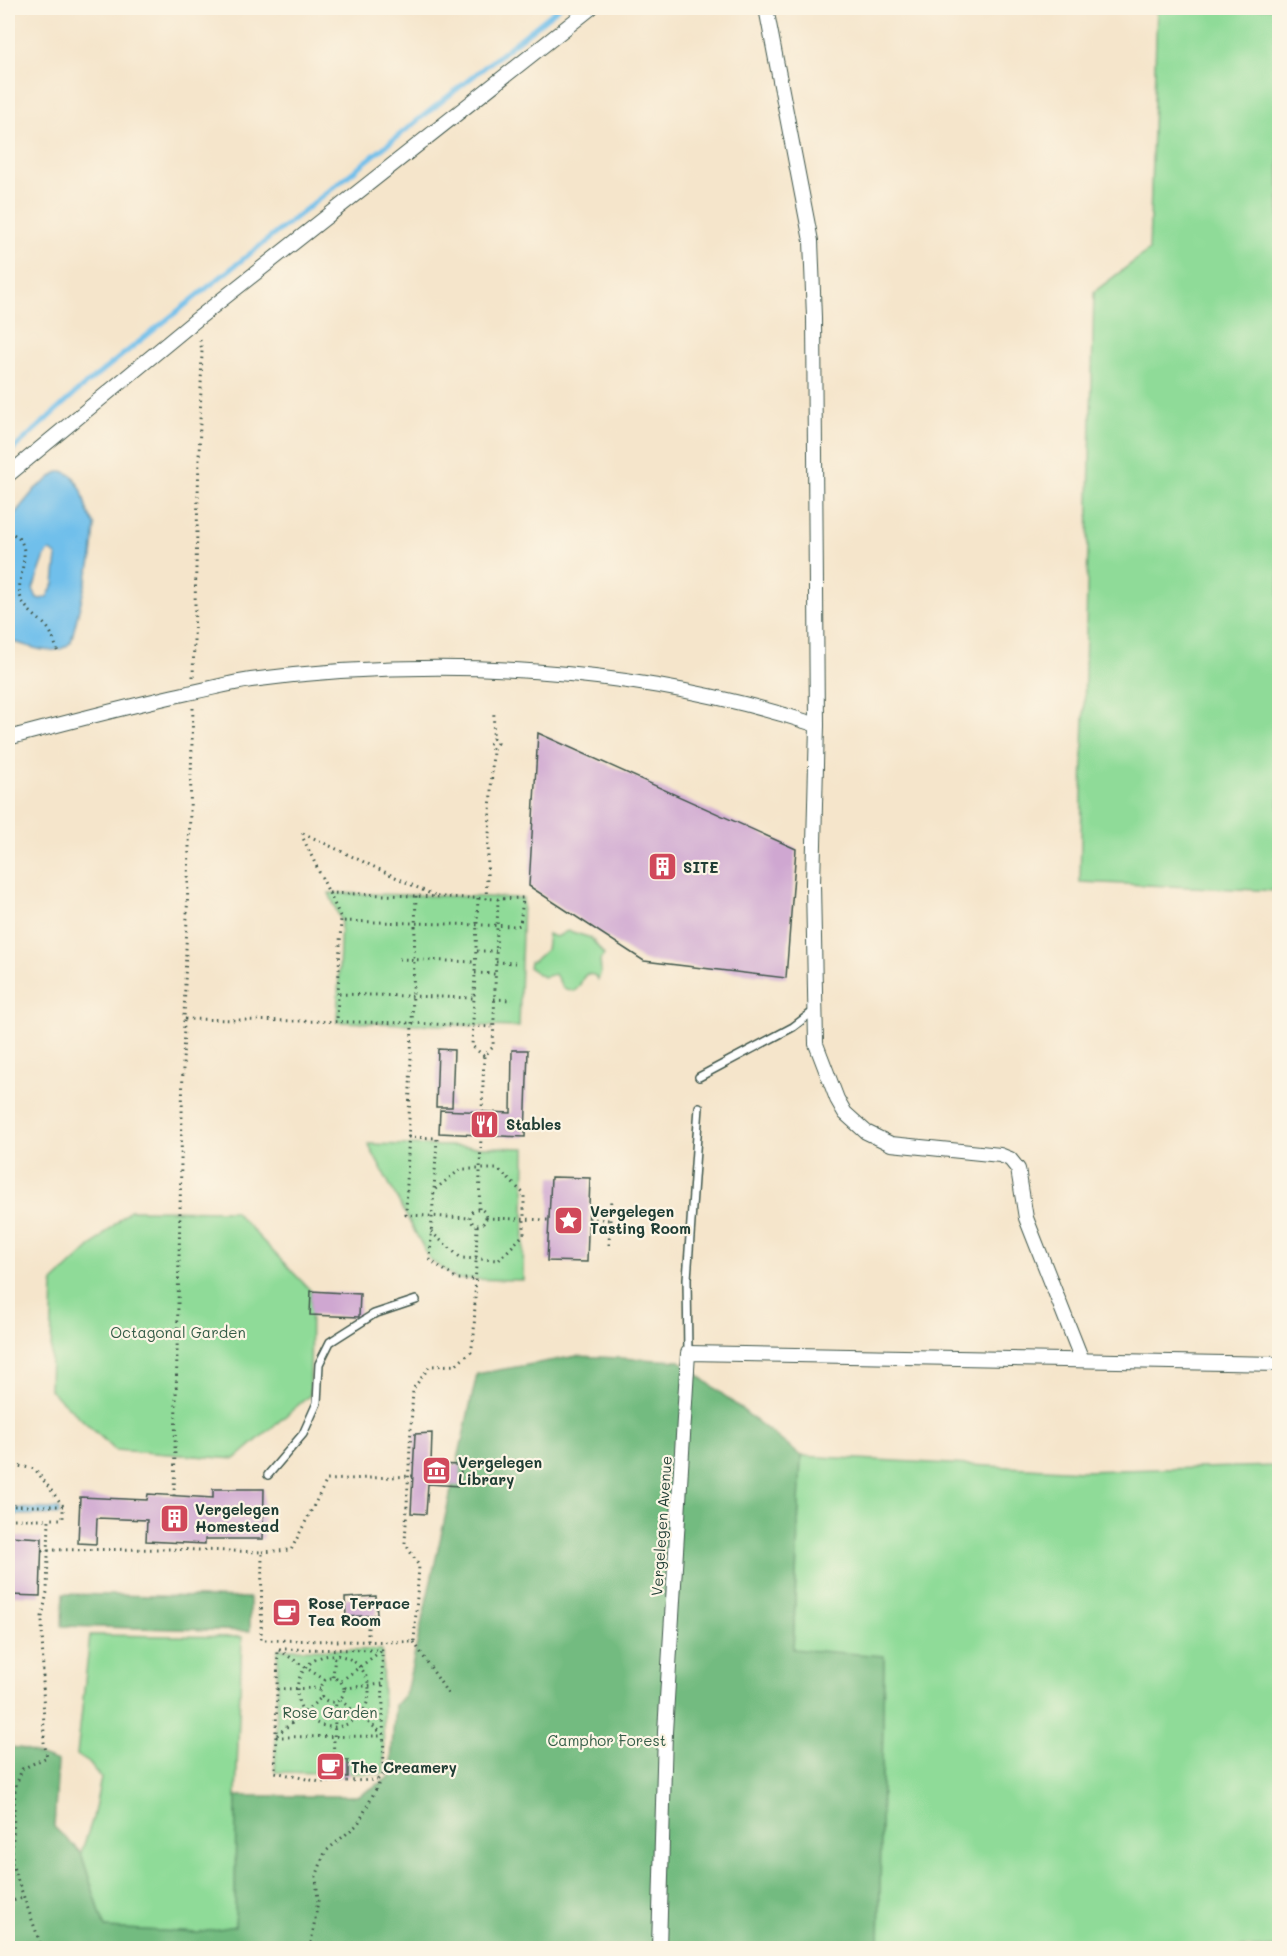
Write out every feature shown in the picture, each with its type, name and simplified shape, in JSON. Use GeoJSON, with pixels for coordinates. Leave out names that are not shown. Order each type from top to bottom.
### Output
{"type":"FeatureCollection","features":[{"type":"Feature","properties":{"kind":"street"},"geometry":{"type":"LineString","coordinates":[[8,475],[196,320],[591,8]]}},
{"type":"Feature","properties":{"kind":"street"},"geometry":{"type":"LineString","coordinates":[[766,8],[811,241],[814,317],[817,724],[813,884],[816,1044],[837,1099],[850,1118],[866,1132],[891,1144],[1000,1155],[1010,1159],[1020,1175],[1026,1218],[1082,1360]]}},
{"type":"Feature","properties":{"kind":"street"},"geometry":{"type":"LineString","coordinates":[[8,738],[146,702],[249,681],[402,669],[486,669],[568,674],[659,685],[768,709],[817,724]]}},
{"type":"Feature","properties":{"kind":"street"},"geometry":{"type":"LineString","coordinates":[[688,1353],[1280,1364]]}},
{"type":"Feature","properties":{"kind":"street","name":"Vergelegen Avenue"},"geometry":{"type":"LineString","coordinates":[[659,1948],[665,1732],[688,1353]]}},
{"type":"Feature","properties":{"kind":"lane"},"geometry":{"type":"LineString","coordinates":[[699,1077],[793,1027],[814,1011]]}},
{"type":"Feature","properties":{"kind":"lane","name":"Vergelegen Avenue"},"geometry":{"type":"LineString","coordinates":[[688,1353],[687,1279],[699,1107]]}},
{"type":"Feature","properties":{"kind":"lane"},"geometry":{"type":"LineString","coordinates":[[268,1475],[303,1434],[316,1403],[319,1364],[330,1341],[374,1314],[416,1300]]}},
{"type":"Feature","properties":{"kind":"path"},"geometry":{"type":"LineString","coordinates":[[174,1496],[202,350],[196,320]]}},
{"type":"Feature","properties":{"kind":"path"},"geometry":{"type":"LineString","coordinates":[[8,532],[19,538],[24,549],[20,596],[26,607],[48,628],[58,653]]}},
{"type":"Feature","properties":{"kind":"path"},"geometry":{"type":"LineString","coordinates":[[486,898],[493,749],[496,743],[493,738],[494,711]]}},
{"type":"Feature","properties":{"kind":"path"},"geometry":{"type":"LineString","coordinates":[[338,1022],[341,921],[303,838],[303,833],[436,896]]}},
{"type":"Feature","properties":{"kind":"path"},"geometry":{"type":"LineString","coordinates":[[330,893],[523,898],[520,925],[341,921]]}},
{"type":"Feature","properties":{"kind":"path"},"geometry":{"type":"LineString","coordinates":[[416,896],[406,1215],[469,1218]]}},
{"type":"Feature","properties":{"kind":"path"},"geometry":{"type":"LineString","coordinates":[[478,898],[472,1046],[484,1056]]}},
{"type":"Feature","properties":{"kind":"path"},"geometry":{"type":"LineString","coordinates":[[482,1112],[484,1056],[493,1047],[498,899]]}},
{"type":"Feature","properties":{"kind":"path"},"geometry":{"type":"LineString","coordinates":[[476,951],[496,951]]}},
{"type":"Feature","properties":{"kind":"path"},"geometry":{"type":"LineString","coordinates":[[399,959],[475,962]]}},
{"type":"Feature","properties":{"kind":"path"},"geometry":{"type":"LineString","coordinates":[[496,962],[514,963]]}},
{"type":"Feature","properties":{"kind":"path"},"geometry":{"type":"LineString","coordinates":[[475,973],[495,974]]}},
{"type":"Feature","properties":{"kind":"path"},"geometry":{"type":"LineString","coordinates":[[339,994],[474,999]]}},
{"type":"Feature","properties":{"kind":"path"},"geometry":{"type":"LineString","coordinates":[[494,999],[512,1000]]}},
{"type":"Feature","properties":{"kind":"path"},"geometry":{"type":"LineString","coordinates":[[184,1019],[411,1023],[493,1027]]}},
{"type":"Feature","properties":{"kind":"path"},"geometry":{"type":"LineString","coordinates":[[479,1209],[481,1135]]}},
{"type":"Feature","properties":{"kind":"path"},"geometry":{"type":"LineString","coordinates":[[408,1137],[437,1138],[430,1260],[457,1279],[475,1279]]}},
{"type":"Feature","properties":{"kind":"path"},"geometry":{"type":"LineString","coordinates":[[431,1232],[461,1258],[499,1260],[524,1234],[524,1194],[498,1169],[461,1168],[434,1191]]}},
{"type":"Feature","properties":{"kind":"path"},"geometry":{"type":"LineString","coordinates":[[609,1245],[610,1197]]}},
{"type":"Feature","properties":{"kind":"path"},"geometry":{"type":"LineString","coordinates":[[469,1218],[472,1210],[479,1209],[485,1212],[484,1223],[477,1226]]}},
{"type":"Feature","properties":{"kind":"path"},"geometry":{"type":"LineString","coordinates":[[469,1218],[477,1226]]}},
{"type":"Feature","properties":{"kind":"path"},"geometry":{"type":"LineString","coordinates":[[486,1218],[549,1220]]}},
{"type":"Feature","properties":{"kind":"path"},"geometry":{"type":"LineString","coordinates":[[589,1219],[610,1220]]}},
{"type":"Feature","properties":{"kind":"path"},"geometry":{"type":"LineString","coordinates":[[448,1694],[414,1642],[419,1566],[405,1543],[411,1477],[413,1389],[430,1366],[456,1365],[471,1352],[474,1336],[477,1226]]}},
{"type":"Feature","properties":{"kind":"path"},"geometry":{"type":"LineString","coordinates":[[8,1464],[35,1469],[63,1506],[63,1519],[8,1519]]}},
{"type":"Feature","properties":{"kind":"path"},"geometry":{"type":"LineString","coordinates":[[42,1550],[175,1549],[262,1552],[291,1550],[327,1480],[411,1477]]}},
{"type":"Feature","properties":{"kind":"path"},"geometry":{"type":"LineString","coordinates":[[8,1506],[63,1506]]}},
{"type":"Feature","properties":{"kind":"path"},"geometry":{"type":"LineString","coordinates":[[12,1864],[15,1788],[22,1770],[47,1757],[44,1742],[42,1617],[47,1592],[49,1519]]}},
{"type":"Feature","properties":{"kind":"path"},"geometry":{"type":"LineString","coordinates":[[173,1542],[175,1549]]}},
{"type":"Feature","properties":{"kind":"path"},"geometry":{"type":"LineString","coordinates":[[262,1552],[261,1640],[414,1642]]}},
{"type":"Feature","properties":{"kind":"path"},"geometry":{"type":"LineString","coordinates":[[368,1616],[368,1641]]}},
{"type":"Feature","properties":{"kind":"path"},"geometry":{"type":"LineString","coordinates":[[333,1677],[335,1642]]}},
{"type":"Feature","properties":{"kind":"path"},"geometry":{"type":"LineString","coordinates":[[278,1649],[382,1650]]}},
{"type":"Feature","properties":{"kind":"path"},"geometry":{"type":"LineString","coordinates":[[278,1649],[325,1680]]}},
{"type":"Feature","properties":{"kind":"path"},"geometry":{"type":"LineString","coordinates":[[278,1649],[275,1772],[320,1782],[338,1779],[377,1780],[384,1774],[382,1650]]}},
{"type":"Feature","properties":{"kind":"path"},"geometry":{"type":"LineString","coordinates":[[342,1682],[382,1650]]}},
{"type":"Feature","properties":{"kind":"path"},"geometry":{"type":"LineString","coordinates":[[335,1655],[348,1658],[361,1666],[369,1685],[367,1705],[360,1716],[349,1725],[335,1728],[316,1724],[303,1713],[297,1684],[306,1667],[321,1657],[335,1655]]}},
{"type":"Feature","properties":{"kind":"path"},"geometry":{"type":"LineString","coordinates":[[333,1760],[338,1701],[345,1693],[345,1688],[342,1682],[333,1677],[325,1680],[320,1688],[322,1697],[328,1701],[338,1701],[384,1736]]}},
{"type":"Feature","properties":{"kind":"path"},"geometry":{"type":"LineString","coordinates":[[345,1688],[383,1684]]}},
{"type":"Feature","properties":{"kind":"path"},"geometry":{"type":"LineString","coordinates":[[277,1689],[320,1688]]}},
{"type":"Feature","properties":{"kind":"path"},"geometry":{"type":"LineString","coordinates":[[276,1737],[322,1697]]}},
{"type":"Feature","properties":{"kind":"path"},"geometry":{"type":"LineString","coordinates":[[276,1737],[384,1736]]}},
{"type":"Feature","properties":{"kind":"path"},"geometry":{"type":"LineString","coordinates":[[314,1948],[311,1943],[318,1900],[315,1877],[325,1852],[358,1824],[378,1785],[377,1780]]}},
{"type":"Feature","properties":{"kind":"path"},"geometry":{"type":"LineString","coordinates":[[8,1858],[42,1948]]}},
{"type":"Feature","properties":{"kind":"path"},"geometry":{"type":"LineString","coordinates":[[8,1902],[23,1898]]}},
{"type":"Feature","properties":{"kind":"path"},"geometry":{"type":"LineString","coordinates":[[174,1943],[174,1948]]}},
{"type":"Feature","properties":{"kind":"green space"},"geometry":{"type":"Polygon","coordinates":[[[1157,8],[1279,8],[1279,891],[1080,882],[1094,292],[1149,250],[1157,8]]]}},
{"type":"Feature","properties":{"kind":"green space"},"geometry":{"type":"Polygon","coordinates":[[[329,893],[523,898],[519,1027],[337,1022],[341,921],[329,893]]]}},
{"type":"Feature","properties":{"kind":"green space"},"geometry":{"type":"Polygon","coordinates":[[[569,931],[591,938],[604,955],[600,960],[601,972],[598,980],[594,975],[587,974],[578,988],[573,991],[563,988],[555,974],[543,977],[529,968],[530,962],[546,950],[548,934],[558,936],[569,931]]]}},
{"type":"Feature","properties":{"kind":"green space"},"geometry":{"type":"Polygon","coordinates":[[[368,1144],[525,1148],[523,1280],[457,1279],[430,1260],[368,1144]]]}},
{"type":"Feature","properties":{"kind":"green space","name":"Octagonal Garden"},"geometry":{"type":"Polygon","coordinates":[[[130,1210],[234,1211],[311,1291],[310,1395],[235,1459],[115,1450],[50,1390],[53,1282],[130,1210]]]}},
{"type":"Feature","properties":{"kind":"green space","name":"Camphor Forest"},"geometry":{"type":"Polygon","coordinates":[[[577,1356],[680,1361],[801,1456],[793,1649],[884,1656],[879,1948],[8,1948],[8,1747],[20,1748],[58,1762],[54,1827],[81,1853],[105,1928],[198,1933],[235,1926],[236,1796],[359,1796],[390,1777],[395,1705],[406,1693],[477,1374],[577,1356]]]}},
{"type":"Feature","properties":{"kind":"green space"},"geometry":{"type":"Polygon","coordinates":[[[801,1456],[1082,1471],[1279,1466],[1279,1948],[879,1948],[884,1657],[793,1650],[801,1456]]]}},
{"type":"Feature","properties":{"kind":"green space"},"geometry":{"type":"Polygon","coordinates":[[[63,1594],[250,1598],[250,1631],[62,1626],[63,1594]]]}},
{"type":"Feature","properties":{"kind":"green space"},"geometry":{"type":"Polygon","coordinates":[[[90,1635],[242,1637],[236,1796],[235,1926],[198,1933],[105,1928],[81,1853],[93,1818],[101,1778],[89,1763],[77,1755],[90,1635]]]}},
{"type":"Feature","properties":{"kind":"green space","name":"Rose Garden"},"geometry":{"type":"Polygon","coordinates":[[[278,1649],[382,1650],[384,1774],[275,1772],[278,1649]]]}},
{"type":"Feature","properties":{"kind":"water"},"geometry":{"type":"Polygon","coordinates":[[[63,471],[73,476],[82,491],[87,510],[95,526],[92,557],[71,642],[57,650],[49,651],[8,640],[8,522],[36,488],[56,473],[63,471]],[[51,551],[45,556],[33,589],[37,598],[47,597],[54,584],[57,556],[51,551]]]}},
{"type":"Feature","properties":{"kind":"water"},"geometry":{"type":"Polygon","coordinates":[[[8,1508],[59,1509],[59,1515],[8,1515],[8,1508]]]}},
{"type":"Feature","properties":{"kind":"building","name":"SITE"},"geometry":{"type":"Polygon","coordinates":[[[538,733],[796,849],[786,978],[644,961],[529,886],[538,733]]]}},
{"type":"Feature","properties":{"kind":"building"},"geometry":{"type":"Polygon","coordinates":[[[438,1049],[454,1050],[452,1107],[436,1107],[438,1049]]]}},
{"type":"Feature","properties":{"kind":"building"},"geometry":{"type":"Polygon","coordinates":[[[512,1050],[528,1050],[525,1137],[439,1133],[440,1110],[511,1113],[512,1050]]]}},
{"type":"Feature","properties":{"kind":"building"},"geometry":{"type":"Polygon","coordinates":[[[551,1177],[590,1178],[587,1262],[547,1261],[551,1177]]]}},
{"type":"Feature","properties":{"kind":"building"},"geometry":{"type":"Polygon","coordinates":[[[311,1291],[360,1294],[359,1317],[310,1315],[311,1291]]]}},
{"type":"Feature","properties":{"kind":"building","name":"Vergelegen Library"},"geometry":{"type":"Polygon","coordinates":[[[432,1433],[431,1464],[461,1465],[460,1486],[428,1484],[426,1514],[411,1513],[415,1434],[432,1433]]]}},
{"type":"Feature","properties":{"kind":"building"},"geometry":{"type":"Polygon","coordinates":[[[213,1489],[264,1489],[263,1539],[205,1539],[205,1544],[146,1541],[147,1520],[97,1518],[96,1544],[78,1543],[80,1497],[147,1500],[148,1494],[213,1498],[213,1489]]]}},
{"type":"Feature","properties":{"kind":"building"},"geometry":{"type":"Polygon","coordinates":[[[8,1536],[42,1538],[40,1596],[8,1595],[8,1536]]]}},
{"type":"Feature","properties":{"kind":"building"},"geometry":{"type":"Polygon","coordinates":[[[376,1596],[377,1615],[346,1617],[345,1598],[376,1596]]]}},
{"type":"Feature","properties":{"kind":"building"},"geometry":{"type":"Polygon","coordinates":[[[325,1760],[348,1760],[348,1777],[325,1777],[325,1760]]]}},
{"type":"Feature","properties":{"kind":"waterway"},"geometry":{"type":"LineString","coordinates":[[8,454],[81,388],[559,8]]}},
{"type":"Feature","properties":{"kind":"place","name":"SITE"},"geometry":{"type":"Point","coordinates":[662,867]}},
{"type":"Feature","properties":{"kind":"place","name":"Stables"},"geometry":{"type":"Point","coordinates":[485,1124]}},
{"type":"Feature","properties":{"kind":"place","name":"Vergelegen Tasting Room"},"geometry":{"type":"Point","coordinates":[569,1220]}},
{"type":"Feature","properties":{"kind":"place","name":"Vergelegen Library"},"geometry":{"type":"Point","coordinates":[437,1471]}},
{"type":"Feature","properties":{"kind":"place","name":"Vergelegen Homestead"},"geometry":{"type":"Point","coordinates":[174,1518]}},
{"type":"Feature","properties":{"kind":"place","name":"Rose Terrace Tea Room"},"geometry":{"type":"Point","coordinates":[287,1612]}},
{"type":"Feature","properties":{"kind":"place","name":"The Creamery"},"geometry":{"type":"Point","coordinates":[330,1767]}}]}
